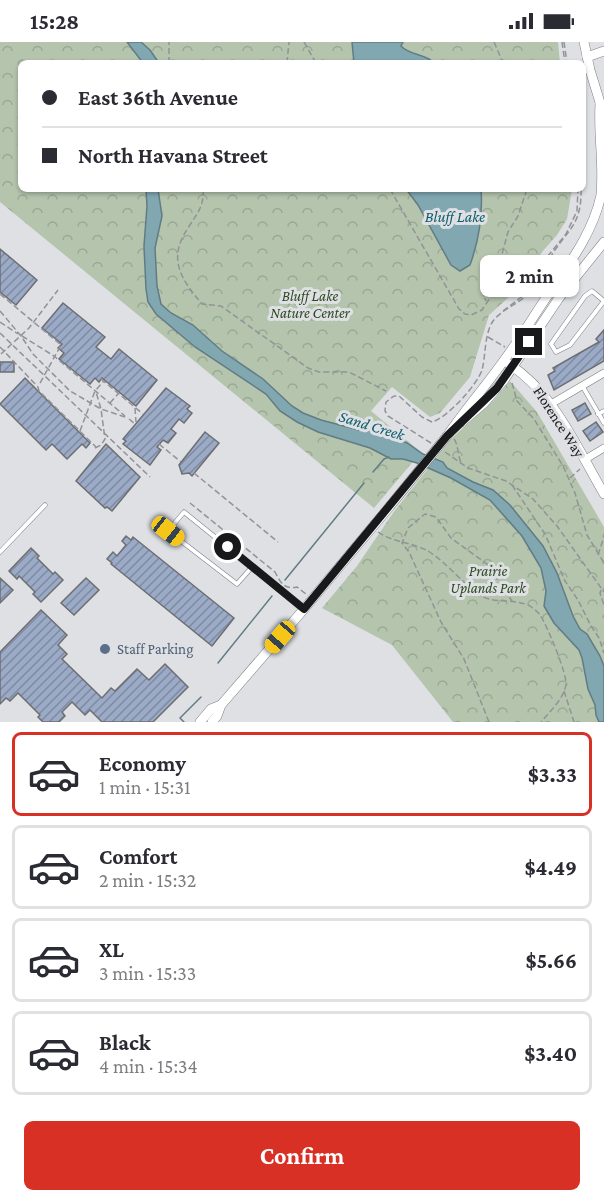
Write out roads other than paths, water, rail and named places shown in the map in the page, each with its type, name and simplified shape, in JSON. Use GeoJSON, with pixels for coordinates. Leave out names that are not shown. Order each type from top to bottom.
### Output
{"type":"FeatureCollection","features":[{"type":"Feature","properties":{"kind":"main road"},"geometry":{"type":"LineString","coordinates":[[584,42],[604,114]]}},
{"type":"Feature","properties":{"kind":"main road"},"geometry":{"type":"LineString","coordinates":[[587,57],[604,51]]}},
{"type":"Feature","properties":{"kind":"main road"},"geometry":{"type":"LineString","coordinates":[[449,437],[504,361],[576,254],[593,221],[604,170],[600,104]]}},
{"type":"Feature","properties":{"kind":"main road"},"geometry":{"type":"LineString","coordinates":[[212,722],[221,705],[390,506],[449,437],[492,394],[559,298],[602,248]]}},
{"type":"Feature","properties":{"kind":"main road","name":"Florence Way"},"geometry":{"type":"LineString","coordinates":[[504,361],[535,384],[551,404],[604,494]]}},
{"type":"Feature","properties":{"kind":"main road"},"geometry":{"type":"LineString","coordinates":[[200,722],[211,709],[221,705]]}},
{"type":"Feature","properties":{"kind":"street"},"geometry":{"type":"LineString","coordinates":[[551,404],[604,373]]}},
{"type":"Feature","properties":{"kind":"street"},"geometry":{"type":"LineString","coordinates":[[584,460],[604,448]]}},
{"type":"Feature","properties":{"kind":"lane"},"geometry":{"type":"LineString","coordinates":[[592,291],[604,301],[570,345],[556,352],[551,344],[585,296],[592,291]]}},
{"type":"Feature","properties":{"kind":"lane"},"geometry":{"type":"LineString","coordinates":[[582,386],[604,423]]}},
{"type":"Feature","properties":{"kind":"lane"},"geometry":{"type":"LineString","coordinates":[[598,414],[604,411]]}},
{"type":"Feature","properties":{"kind":"lane"},"geometry":{"type":"LineString","coordinates":[[0,552],[45,505]]}},
{"type":"Feature","properties":{"kind":"lane"},"geometry":{"type":"LineString","coordinates":[[252,567],[237,585],[168,531],[184,512],[304,609]]}},
{"type":"Feature","properties":{"kind":"water"},"geometry":{"type":"Polygon","coordinates":[[[127,42],[141,42],[157,60],[141,60],[127,42]]]}},
{"type":"Feature","properties":{"kind":"water"},"geometry":{"type":"Polygon","coordinates":[[[352,42],[403,42],[401,46],[405,49],[430,60],[354,60],[352,42]]]}},
{"type":"Feature","properties":{"kind":"water"},"geometry":{"type":"Polygon","coordinates":[[[146,192],[158,192],[162,216],[155,248],[157,286],[161,304],[171,313],[193,325],[222,351],[263,379],[303,413],[359,430],[384,433],[407,443],[423,454],[443,462],[447,468],[493,490],[510,505],[543,546],[557,573],[573,616],[600,656],[604,666],[604,722],[599,722],[596,715],[579,650],[554,623],[544,606],[546,591],[541,568],[522,536],[490,500],[451,478],[417,463],[403,459],[391,459],[370,448],[318,432],[297,422],[280,411],[266,394],[195,347],[156,314],[148,302],[146,289],[144,246],[146,192]]]}},
{"type":"Feature","properties":{"kind":"water","name":"Bluff Lake"},"geometry":{"type":"Polygon","coordinates":[[[408,192],[481,192],[480,228],[470,265],[460,271],[451,265],[418,205],[408,192]]]}},
{"type":"Feature","properties":{"kind":"waterway"},"geometry":{"type":"LineString","coordinates":[[373,472],[384,459],[389,457]]}},
{"type":"Feature","properties":{"kind":"waterway"},"geometry":{"type":"LineString","coordinates":[[285,580],[364,483]]}},
{"type":"Feature","properties":{"kind":"waterway"},"geometry":{"type":"LineString","coordinates":[[218,663],[272,596]]}},
{"type":"Feature","properties":{"kind":"waterway"},"geometry":{"type":"LineString","coordinates":[[184,722],[180,718],[201,697]]}},
{"type":"Feature","properties":{"kind":"place","name":"Staff Parking"},"geometry":{"type":"Point","coordinates":[105,649]}},
{"type":"Feature","properties":{"kind":"park label","name":"Bluff Lake Nature Center"},"geometry":{"type":"Point","coordinates":[310,304]}},
{"type":"Feature","properties":{"kind":"park label","name":"Prairie Uplands Park"},"geometry":{"type":"Point","coordinates":[488,580]}},
{"type":"Feature","properties":{"kind":"water label","name":"Sand Creek"},"geometry":{"type":"Point","coordinates":[372,425]}}]}
